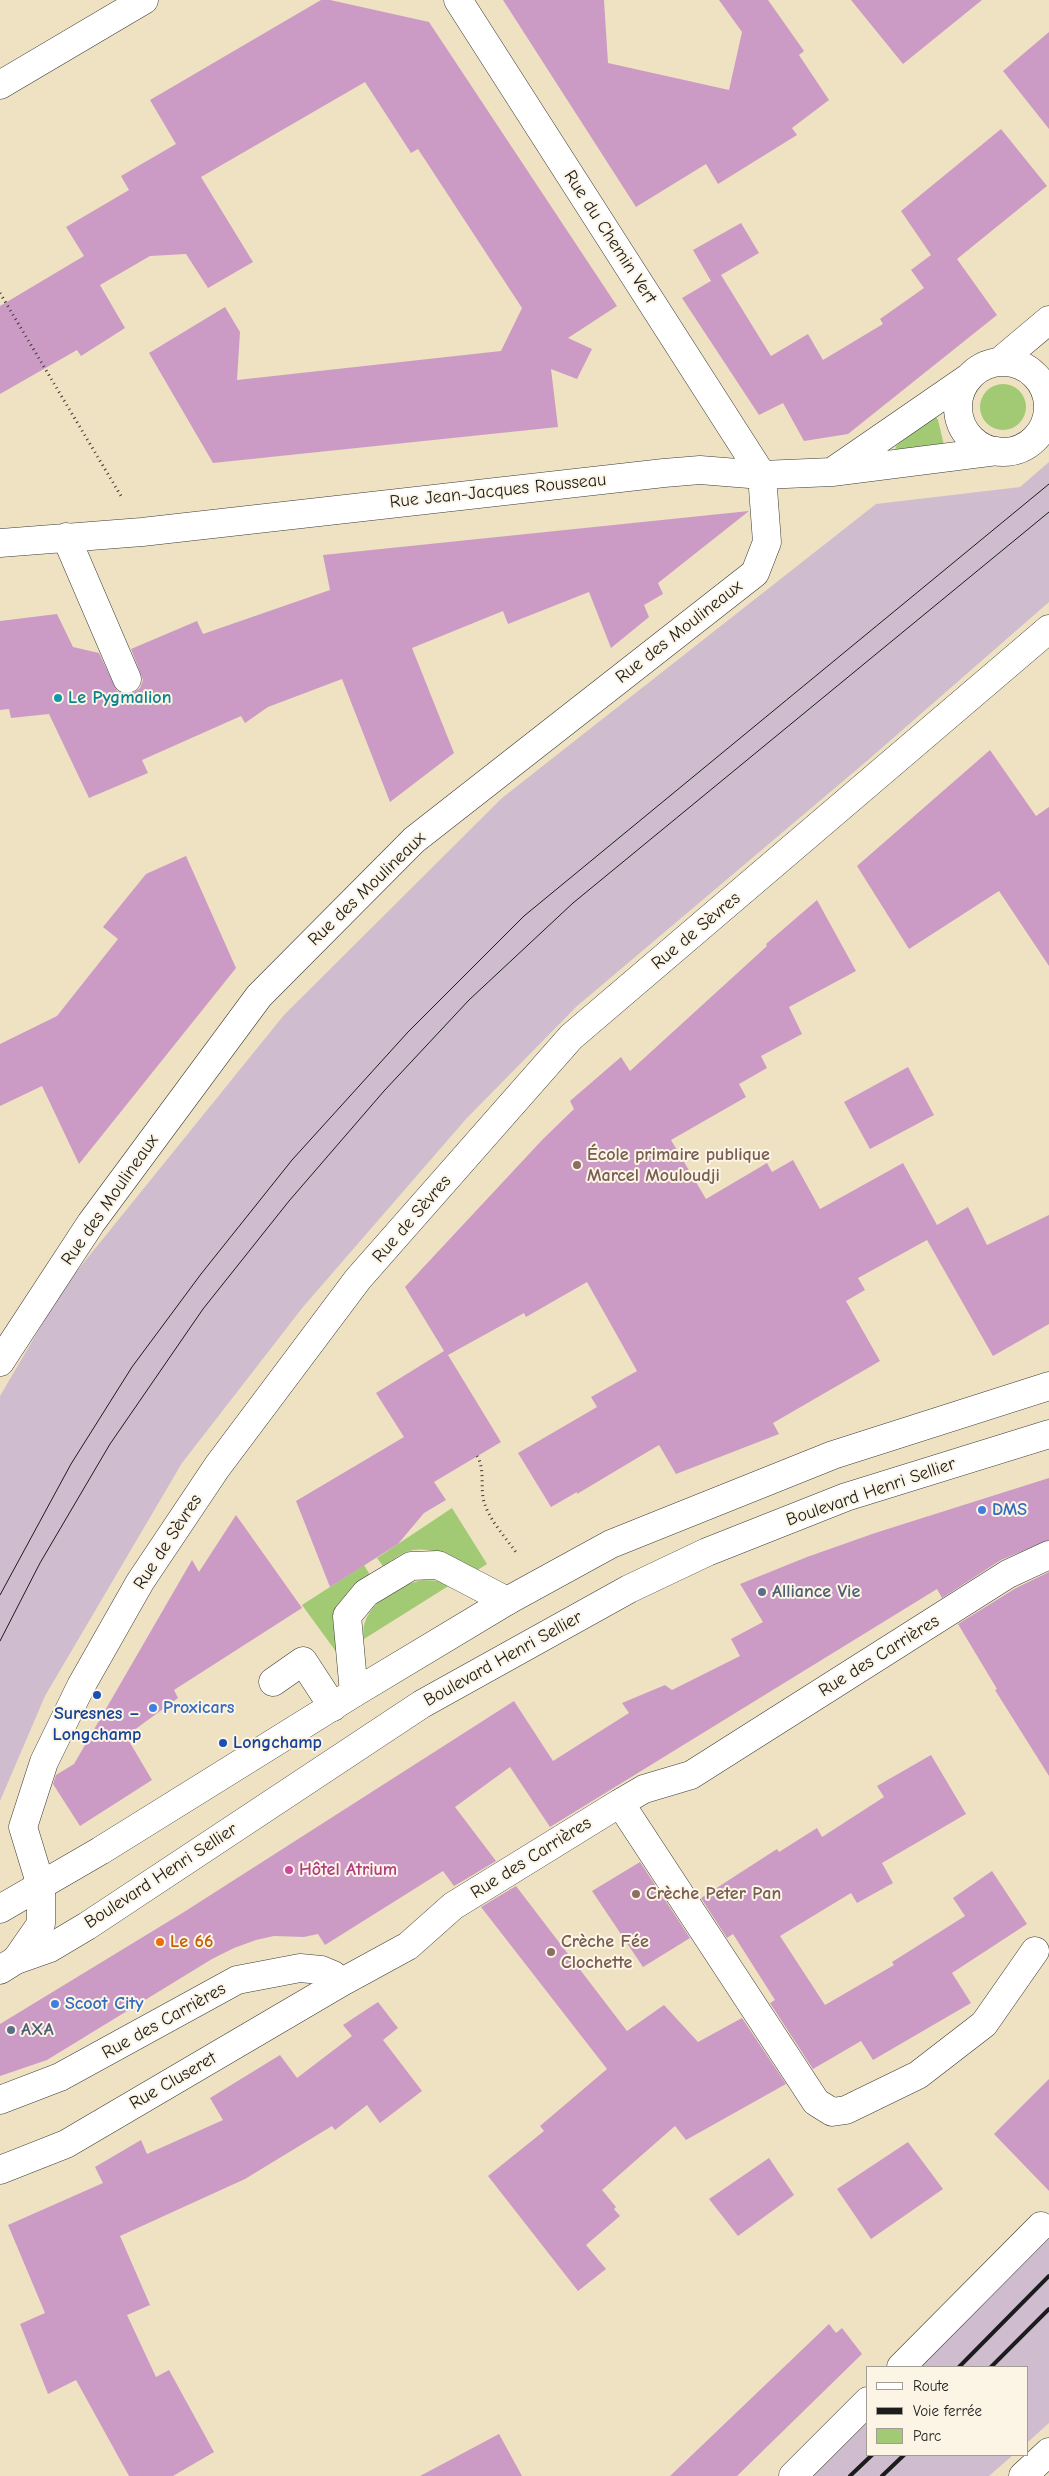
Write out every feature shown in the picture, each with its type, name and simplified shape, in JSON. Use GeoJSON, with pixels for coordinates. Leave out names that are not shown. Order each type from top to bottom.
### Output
{"type":"FeatureCollection","features":[{"type":"Feature","properties":{"kind":"street"},"geometry":{"type":"LineString","coordinates":[[0,85],[144,0]]}},
{"type":"Feature","properties":{"kind":"street","name":"Rue du Chemin Vert"},"geometry":{"type":"LineString","coordinates":[[458,0],[762,476]]}},
{"type":"Feature","properties":{"kind":"street"},"geometry":{"type":"LineString","coordinates":[[832,472],[977,370],[999,362],[1049,320]]}},
{"type":"Feature","properties":{"kind":"street"},"geometry":{"type":"LineString","coordinates":[[968,378],[961,390],[958,417],[972,440],[984,448],[997,451],[1011,451],[1037,445],[1035,439],[1048,419],[1048,404],[1045,390],[1037,378],[1026,368],[999,362]]}},
{"type":"Feature","properties":{"kind":"street","name":"Rue Jean-Jacques Rousseau"},"geometry":{"type":"LineString","coordinates":[[0,543],[142,532],[664,473],[700,470],[762,476],[832,472],[997,451]]}},
{"type":"Feature","properties":{"kind":"street","name":"Rue des Moulineaux"},"geometry":{"type":"LineString","coordinates":[[0,1362],[90,1223],[259,996],[414,840],[755,573],[767,542],[762,476]]}},
{"type":"Feature","properties":{"kind":"street"},"geometry":{"type":"LineString","coordinates":[[66,538],[127,679]]}},
{"type":"Feature","properties":{"kind":"street","name":"Rue de Sèvres"},"geometry":{"type":"LineString","coordinates":[[8,1965],[41,1924],[41,1886],[23,1827],[44,1762],[82,1686],[140,1582],[217,1467],[358,1279],[571,1037],[1049,630]]}},
{"type":"Feature","properties":{"kind":"street"},"geometry":{"type":"LineString","coordinates":[[0,1909],[41,1886],[343,1700],[507,1602],[611,1544],[833,1455],[1049,1386]]}},
{"type":"Feature","properties":{"kind":"street","name":"Boulevard Henri Sellier"},"geometry":{"type":"LineString","coordinates":[[8,1965],[50,1948],[87,1926],[422,1704],[628,1589],[707,1552],[846,1497],[1049,1434]]}},
{"type":"Feature","properties":{"kind":"street","name":"Rue des Carrières"},"geometry":{"type":"LineString","coordinates":[[0,2100],[60,2078],[238,1980],[300,1968],[321,1970],[334,1975],[342,1982],[408,1946],[453,1906],[644,1789],[691,1775],[1008,1574],[1049,1555]]}},
{"type":"Feature","properties":{"kind":"street"},"geometry":{"type":"LineString","coordinates":[[343,1700],[347,1616],[366,1593],[411,1566],[438,1565],[507,1602]]}},
{"type":"Feature","properties":{"kind":"street"},"geometry":{"type":"LineString","coordinates":[[273,1682],[303,1661],[343,1700]]}},
{"type":"Feature","properties":{"kind":"street"},"geometry":{"type":"LineString","coordinates":[[620,1804],[816,2102],[832,2112],[846,2110],[918,2075],[984,2024],[1035,1952]]}},
{"type":"Feature","properties":{"kind":"street","name":"Rue Cluseret"},"geometry":{"type":"LineString","coordinates":[[0,2170],[66,2144],[342,1982]]}},
{"type":"Feature","properties":{"kind":"street"},"geometry":{"type":"LineString","coordinates":[[902,2366],[1041,2226]]}},
{"type":"Feature","properties":{"kind":"street"},"geometry":{"type":"LineString","coordinates":[[793,2476],[866,2403]]}},
{"type":"Feature","properties":{"kind":"street"},"geometry":{"type":"LineString","coordinates":[[1023,2476],[1049,2452]]}},
{"type":"Feature","properties":{"kind":"path"},"geometry":{"type":"LineString","coordinates":[[0,293],[142,532]]}},
{"type":"Feature","properties":{"kind":"path"},"geometry":{"type":"LineString","coordinates":[[477,1456],[482,1463],[480,1481],[484,1491],[484,1504],[537,1585]]}},
{"type":"Feature","properties":{"kind":"shaded area"},"geometry":{"type":"Polygon","coordinates":[[[1049,462],[1049,602],[868,760],[576,1007],[466,1119],[303,1307],[182,1463],[45,1696],[0,1801],[0,1396],[64,1287],[284,1015],[502,798],[876,504],[1020,487],[1049,462]]]}},
{"type":"Feature","properties":{"kind":"shaded area"},"geometry":{"type":"Polygon","coordinates":[[[1049,2239],[1049,2423],[1029,2441],[1029,2366],[922,2366],[1049,2239]]]}},
{"type":"Feature","properties":{"kind":"shaded area"},"geometry":{"type":"Polygon","coordinates":[[[866,2423],[866,2456],[1012,2456],[989,2476],[813,2476],[866,2423]]]}},
{"type":"Feature","properties":{"kind":"green space"},"geometry":{"type":"Polygon","coordinates":[[[1003,384],[1016,388],[1022,394],[1026,407],[1022,420],[1016,426],[1003,430],[990,426],[984,420],[980,407],[984,394],[990,388],[1003,384]]]}},
{"type":"Feature","properties":{"kind":"green space"},"geometry":{"type":"Polygon","coordinates":[[[931,417],[936,417],[938,420],[944,445],[895,451],[896,446],[931,417]]]}},
{"type":"Feature","properties":{"kind":"green space"},"geometry":{"type":"Polygon","coordinates":[[[452,1508],[487,1564],[476,1571],[442,1554],[424,1550],[406,1552],[383,1566],[377,1558],[452,1508]]]}},
{"type":"Feature","properties":{"kind":"green space"},"geometry":{"type":"Polygon","coordinates":[[[364,1565],[370,1575],[357,1582],[346,1595],[340,1657],[302,1605],[364,1565]]]}},
{"type":"Feature","properties":{"kind":"green space"},"geometry":{"type":"Polygon","coordinates":[[[424,1580],[440,1581],[450,1585],[364,1639],[367,1617],[381,1599],[413,1582],[424,1580]]]}},
{"type":"Feature","properties":{"kind":"building"},"geometry":{"type":"Polygon","coordinates":[[[321,0],[330,0],[429,22],[617,306],[568,338],[592,349],[577,379],[551,369],[558,427],[213,463],[149,353],[225,307],[240,332],[237,380],[501,351],[522,308],[418,149],[411,153],[365,82],[201,177],[253,262],[208,288],[186,254],[150,256],[100,285],[125,328],[81,356],[77,350],[0,394],[0,306],[84,256],[66,227],[129,190],[121,176],[176,144],[150,100],[321,0]]]}},
{"type":"Feature","properties":{"kind":"building"},"geometry":{"type":"Polygon","coordinates":[[[503,0],[604,0],[608,63],[729,90],[742,32],[719,0],[768,0],[804,51],[799,55],[829,100],[792,128],[797,135],[718,184],[706,164],[636,207],[503,0]]]}},
{"type":"Feature","properties":{"kind":"building"},"geometry":{"type":"Polygon","coordinates":[[[851,0],[982,0],[903,64],[851,0]]]}},
{"type":"Feature","properties":{"kind":"building"},"geometry":{"type":"Polygon","coordinates":[[[1049,32],[1049,129],[1003,71],[1049,32]]]}},
{"type":"Feature","properties":{"kind":"building"},"geometry":{"type":"Polygon","coordinates":[[[1001,129],[1047,186],[957,259],[997,315],[848,434],[804,441],[783,403],[759,415],[682,298],[711,281],[693,250],[741,223],[759,253],[721,275],[771,356],[808,334],[823,360],[883,324],[880,319],[924,288],[911,270],[931,255],[901,211],[1001,129]]]}},
{"type":"Feature","properties":{"kind":"building"},"geometry":{"type":"Polygon","coordinates":[[[749,511],[658,583],[663,594],[644,605],[649,617],[611,648],[589,592],[508,624],[503,611],[412,648],[454,753],[390,802],[342,679],[268,707],[245,723],[241,716],[142,760],[148,773],[89,798],[49,714],[11,718],[9,709],[0,710],[0,621],[57,614],[73,647],[99,653],[117,691],[125,694],[133,693],[140,688],[143,680],[131,649],[197,621],[203,634],[330,590],[323,555],[749,511]]]}},
{"type":"Feature","properties":{"kind":"building"},"geometry":{"type":"Polygon","coordinates":[[[990,750],[1036,816],[1049,807],[1049,966],[999,891],[909,949],[857,866],[990,750]]]}},
{"type":"Feature","properties":{"kind":"building"},"geometry":{"type":"Polygon","coordinates":[[[186,856],[236,968],[79,1164],[42,1086],[0,1106],[0,1044],[57,1016],[118,939],[103,927],[146,874],[186,856]]]}},
{"type":"Feature","properties":{"kind":"building"},"geometry":{"type":"Polygon","coordinates":[[[817,900],[856,971],[789,1007],[802,1034],[761,1056],[767,1068],[739,1084],[746,1097],[671,1140],[706,1199],[767,1163],[772,1172],[793,1160],[820,1209],[903,1163],[937,1225],[968,1207],[987,1245],[1049,1215],[1049,1324],[993,1356],[927,1240],[858,1278],[865,1290],[846,1301],[880,1361],[773,1423],[779,1434],[676,1474],[659,1445],[577,1494],[577,1492],[551,1507],[518,1453],[597,1407],[591,1397],[637,1371],[587,1282],[526,1317],[524,1313],[448,1355],[501,1442],[434,1482],[446,1500],[424,1513],[398,1544],[330,1587],[296,1501],[404,1437],[376,1393],[444,1351],[405,1287],[543,1139],[574,1109],[570,1101],[621,1057],[630,1071],[767,946],[766,944],[817,900]]]}},
{"type":"Feature","properties":{"kind":"building"},"geometry":{"type":"Polygon","coordinates":[[[908,1067],[934,1115],[870,1149],[844,1102],[908,1067]]]}},
{"type":"Feature","properties":{"kind":"building"},"geometry":{"type":"Polygon","coordinates":[[[1049,1478],[1049,1540],[1001,1560],[942,1598],[937,1589],[550,1827],[510,1767],[455,1807],[496,1861],[454,1886],[443,1871],[325,1945],[318,1934],[304,1937],[274,1936],[234,1948],[212,1959],[47,2060],[0,2076],[0,2024],[184,1912],[514,1701],[553,1761],[629,1713],[622,1703],[665,1685],[672,1690],[740,1656],[731,1639],[763,1622],[740,1584],[807,1557],[875,1533],[1049,1478]]]}},
{"type":"Feature","properties":{"kind":"building"},"geometry":{"type":"Polygon","coordinates":[[[236,1515],[302,1608],[174,1690],[178,1698],[126,1736],[152,1780],[80,1826],[53,1784],[56,1775],[74,1764],[192,1560],[199,1572],[236,1515]]]}},
{"type":"Feature","properties":{"kind":"building"},"geometry":{"type":"Polygon","coordinates":[[[1049,1572],[1049,1776],[995,1690],[997,1689],[958,1624],[1016,1588],[1049,1572]]]}},
{"type":"Feature","properties":{"kind":"building"},"geometry":{"type":"Polygon","coordinates":[[[931,1755],[966,1814],[882,1863],[893,1883],[857,1903],[851,1893],[780,1936],[825,2005],[894,1965],[892,1962],[965,1916],[953,1898],[992,1871],[1027,1924],[952,1973],[971,2003],[873,2060],[861,2041],[813,2069],[770,2003],[775,2000],[733,1934],[727,1938],[701,1898],[777,1849],[779,1852],[817,1828],[822,1837],[884,1797],[877,1786],[931,1755]]]}},
{"type":"Feature","properties":{"kind":"building"},"geometry":{"type":"Polygon","coordinates":[[[640,1862],[690,1938],[643,1967],[592,1891],[640,1862]]]}},
{"type":"Feature","properties":{"kind":"building"},"geometry":{"type":"Polygon","coordinates":[[[516,1886],[627,2031],[664,2005],[698,2042],[742,2018],[786,2084],[686,2140],[675,2126],[602,2190],[616,2207],[614,2209],[620,2216],[586,2245],[606,2269],[578,2291],[488,2176],[544,2131],[540,2126],[607,2069],[481,1907],[516,1886]]]}},
{"type":"Feature","properties":{"kind":"building"},"geometry":{"type":"Polygon","coordinates":[[[378,2002],[398,2028],[383,2040],[422,2091],[380,2123],[367,2105],[335,2130],[332,2126],[245,2179],[120,2236],[150,2305],[127,2315],[156,2377],[169,2370],[214,2452],[173,2476],[129,2476],[76,2380],[48,2394],[20,2324],[45,2313],[8,2225],[103,2183],[95,2167],[141,2140],[147,2154],[223,2120],[210,2098],[280,2055],[297,2078],[352,2036],[343,2025],[378,2002]]]}},
{"type":"Feature","properties":{"kind":"building"},"geometry":{"type":"Polygon","coordinates":[[[1049,2079],[1049,2191],[994,2134],[1049,2079]]]}},
{"type":"Feature","properties":{"kind":"building"},"geometry":{"type":"Polygon","coordinates":[[[908,2142],[943,2189],[871,2239],[837,2189],[908,2142]]]}},
{"type":"Feature","properties":{"kind":"building"},"geometry":{"type":"Polygon","coordinates":[[[769,2158],[794,2195],[738,2236],[709,2199],[769,2158]]]}},
{"type":"Feature","properties":{"kind":"building"},"geometry":{"type":"Polygon","coordinates":[[[829,2324],[836,2333],[842,2328],[862,2354],[737,2476],[670,2476],[829,2324]]]}},
{"type":"Feature","properties":{"kind":"building"},"geometry":{"type":"Polygon","coordinates":[[[499,2434],[522,2476],[420,2476],[499,2434]]]}},
{"type":"Feature","properties":{"kind":"tram line"},"geometry":{"type":"LineString","coordinates":[[0,1595],[71,1464],[132,1367],[201,1274],[292,1160],[408,1032],[524,916],[1049,484]]}},
{"type":"Feature","properties":{"kind":"tram line"},"geometry":{"type":"LineString","coordinates":[[0,1641],[40,1563],[110,1444],[203,1309],[289,1201],[384,1091],[469,1000],[573,903],[1049,512]]}},
{"type":"Feature","properties":{"kind":"railway"},"geometry":{"type":"LineString","coordinates":[[960,2366],[1049,2276]]}},
{"type":"Feature","properties":{"kind":"railway"},"geometry":{"type":"LineString","coordinates":[[992,2366],[1049,2309]]}},
{"type":"Feature","properties":{"kind":"railway"},"geometry":{"type":"LineString","coordinates":[[850,2476],[871,2456]]}},
{"type":"Feature","properties":{"kind":"railway"},"geometry":{"type":"LineString","coordinates":[[882,2476],[903,2456]]}},
{"type":"Feature","properties":{"kind":"place","name":"Le Pygmalion"},"geometry":{"type":"Point","coordinates":[58,698]}},
{"type":"Feature","properties":{"kind":"place","name":"École primaire publique Marcel Mouloudji"},"geometry":{"type":"Point","coordinates":[577,1165]}},
{"type":"Feature","properties":{"kind":"place","name":"DMS"},"geometry":{"type":"Point","coordinates":[982,1510]}},
{"type":"Feature","properties":{"kind":"place","name":"Alliance Vie"},"geometry":{"type":"Point","coordinates":[762,1592]}},
{"type":"Feature","properties":{"kind":"place","name":"Suresnes – Longchamp"},"geometry":{"type":"Point","coordinates":[97,1695]}},
{"type":"Feature","properties":{"kind":"place","name":"Proxicars"},"geometry":{"type":"Point","coordinates":[153,1708]}},
{"type":"Feature","properties":{"kind":"place","name":"Longchamp"},"geometry":{"type":"Point","coordinates":[223,1743]}},
{"type":"Feature","properties":{"kind":"place","name":"Hôtel Atrium"},"geometry":{"type":"Point","coordinates":[289,1870]}},
{"type":"Feature","properties":{"kind":"place","name":"Crèche Peter Pan"},"geometry":{"type":"Point","coordinates":[636,1894]}},
{"type":"Feature","properties":{"kind":"place","name":"Le 66"},"geometry":{"type":"Point","coordinates":[160,1942]}},
{"type":"Feature","properties":{"kind":"place","name":"Crèche Fée Clochette"},"geometry":{"type":"Point","coordinates":[551,1952]}},
{"type":"Feature","properties":{"kind":"place","name":"Scoot City"},"geometry":{"type":"Point","coordinates":[55,2004]}},
{"type":"Feature","properties":{"kind":"place","name":"AXA"},"geometry":{"type":"Point","coordinates":[11,2030]}}]}
